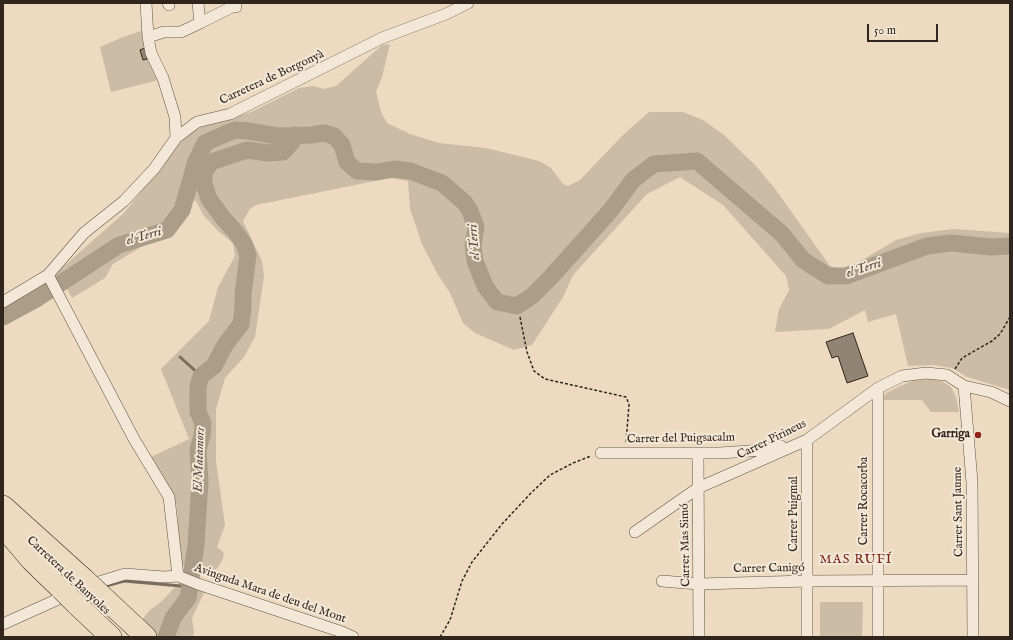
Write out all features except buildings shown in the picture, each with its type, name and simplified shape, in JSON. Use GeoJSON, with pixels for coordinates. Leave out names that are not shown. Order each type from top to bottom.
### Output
{"type":"FeatureCollection","features":[{"type":"Feature","properties":{"kind":"highway"},"geometry":{"type":"LineString","coordinates":[[4,517],[125,637]]}},
{"type":"Feature","properties":{"kind":"highway"},"geometry":{"type":"LineString","coordinates":[[81,592],[111,637]]}},
{"type":"Feature","properties":{"kind":"highway"},"geometry":{"type":"LineString","coordinates":[[81,592],[146,637]]}},
{"type":"Feature","properties":{"kind":"highway","name":"Carretera de Banyoles"},"geometry":{"type":"LineString","coordinates":[[81,592],[133,637]]}},
{"type":"Feature","properties":{"kind":"street"},"geometry":{"type":"LineString","coordinates":[[146,3],[148,37],[151,53],[163,78],[175,117],[176,138]]}},
{"type":"Feature","properties":{"kind":"street"},"geometry":{"type":"LineString","coordinates":[[198,3],[200,23]]}},
{"type":"Feature","properties":{"kind":"street","name":"Carretera de Borgonyà"},"geometry":{"type":"LineString","coordinates":[[3,302],[48,275],[84,232],[124,201],[154,169],[176,138],[197,122],[230,114],[382,38],[446,14],[468,3]]}},
{"type":"Feature","properties":{"kind":"street"},"geometry":{"type":"LineString","coordinates":[[148,37],[164,32],[181,32],[232,7],[236,7]]}},
{"type":"Feature","properties":{"kind":"street"},"geometry":{"type":"LineString","coordinates":[[3,624],[99,582],[125,574],[181,577],[169,497],[134,439],[48,275]]}},
{"type":"Feature","properties":{"kind":"street","name":"Carrer Pirineus"},"geometry":{"type":"LineString","coordinates":[[635,532],[698,488],[807,440],[878,388],[902,376],[926,373],[947,375],[964,386],[991,392],[1010,401]]}},
{"type":"Feature","properties":{"kind":"street","name":"Carrer Sant Jaume"},"geometry":{"type":"LineString","coordinates":[[964,386],[972,482],[973,637]]}},
{"type":"Feature","properties":{"kind":"street","name":"Carrer Rocacorba"},"geometry":{"type":"LineString","coordinates":[[878,388],[878,637]]}},
{"type":"Feature","properties":{"kind":"street","name":"Carrer del Puigsacalm"},"geometry":{"type":"LineString","coordinates":[[602,453],[763,450],[807,440]]}},
{"type":"Feature","properties":{"kind":"street","name":"Carrer Puigmal"},"geometry":{"type":"LineString","coordinates":[[807,440],[807,637]]}},
{"type":"Feature","properties":{"kind":"street","name":"Carrer Mas Simó"},"geometry":{"type":"LineString","coordinates":[[698,452],[699,637]]}},
{"type":"Feature","properties":{"kind":"street","name":"Avinguda Mara de deu del Mont"},"geometry":{"type":"LineString","coordinates":[[181,577],[353,637]]}},
{"type":"Feature","properties":{"kind":"street","name":"Carrer Canigó"},"geometry":{"type":"LineString","coordinates":[[662,581],[699,584],[808,581],[878,582],[973,580]]}},
{"type":"Feature","properties":{"kind":"path"},"geometry":{"type":"LineString","coordinates":[[520,317],[527,352],[534,371],[545,379],[626,397],[629,404],[625,452]]}},
{"type":"Feature","properties":{"kind":"path"},"geometry":{"type":"LineString","coordinates":[[951,378],[956,365],[962,358],[992,342],[1000,334],[1010,317]]}},
{"type":"Feature","properties":{"kind":"path"},"geometry":{"type":"LineString","coordinates":[[440,637],[450,620],[462,581],[472,562],[502,524],[550,475],[574,463],[602,453]]}},
{"type":"Feature","properties":{"kind":"shaded area"},"geometry":{"type":"Polygon","coordinates":[[[144,30],[159,80],[111,92],[100,47],[144,30]]]}},
{"type":"Feature","properties":{"kind":"shaded area"},"geometry":{"type":"Polygon","coordinates":[[[390,44],[382,77],[376,92],[381,112],[387,123],[410,134],[439,143],[486,148],[539,161],[551,168],[563,184],[568,186],[580,180],[623,135],[649,112],[683,112],[703,120],[724,135],[756,166],[776,190],[830,266],[841,269],[857,263],[896,240],[921,233],[954,229],[1010,233],[1010,390],[967,377],[952,368],[933,365],[908,366],[896,314],[868,322],[865,310],[829,329],[775,332],[779,309],[789,290],[786,276],[723,205],[680,177],[647,194],[573,275],[563,297],[532,345],[514,350],[475,333],[463,323],[450,293],[437,273],[422,244],[410,209],[408,181],[390,178],[256,205],[250,209],[243,221],[262,261],[264,276],[255,337],[244,357],[225,378],[216,409],[216,461],[225,525],[217,547],[224,553],[219,566],[209,576],[192,573],[181,564],[177,507],[172,494],[149,458],[189,439],[161,369],[209,321],[218,287],[235,256],[233,243],[218,231],[204,216],[196,201],[190,200],[167,232],[149,240],[135,251],[113,264],[105,278],[72,298],[66,287],[8,318],[3,323],[3,304],[47,281],[124,213],[178,145],[188,135],[203,126],[251,112],[299,88],[313,86],[324,89],[336,86],[382,45],[390,44]]]}},
{"type":"Feature","properties":{"kind":"shaded area"},"geometry":{"type":"Polygon","coordinates":[[[931,379],[942,381],[951,387],[956,397],[959,412],[931,412],[922,400],[884,400],[883,396],[900,386],[915,380],[931,379]]]}},
{"type":"Feature","properties":{"kind":"shaded area"},"geometry":{"type":"Polygon","coordinates":[[[179,583],[206,589],[192,618],[194,632],[193,637],[159,637],[141,621],[149,611],[162,601],[179,583]]]}},
{"type":"Feature","properties":{"kind":"shaded area"},"geometry":{"type":"Polygon","coordinates":[[[820,602],[863,602],[862,637],[820,637],[820,602]]]}},
{"type":"Feature","properties":{"kind":"waterway","name":"el Terri"},"geometry":{"type":"LineString","coordinates":[[3,317],[38,298],[119,245],[167,230],[182,210],[196,161],[205,143],[235,130],[277,136],[324,133],[334,136],[342,145],[347,162],[357,171],[377,172],[394,169],[410,171],[442,183],[465,203],[470,211],[476,227],[473,245],[475,261],[485,286],[497,302],[517,306],[532,296],[550,278],[611,210],[633,180],[654,164],[697,161],[782,234],[803,260],[828,276],[846,276],[927,246],[951,243],[991,247],[1010,246]]}},
{"type":"Feature","properties":{"kind":"waterway","name":"El Matamors"},"geometry":{"type":"LineString","coordinates":[[166,637],[173,618],[188,598],[196,545],[200,482],[198,449],[202,436],[203,423],[198,412],[198,387],[201,376],[214,366],[225,345],[241,324],[248,255],[244,244],[209,199],[204,184],[204,173],[211,162],[247,150],[268,153],[283,152],[292,142],[295,135]]}},
{"type":"Feature","properties":{"kind":"waterway","name":"el Terri"},"geometry":{"type":"LineString","coordinates":[[98,253],[103,255]]}},
{"type":"Feature","properties":{"kind":"waterway"},"geometry":{"type":"LineString","coordinates":[[180,357],[201,376]]}},
{"type":"Feature","properties":{"kind":"waterway"},"geometry":{"type":"LineString","coordinates":[[106,586],[124,581],[181,586],[189,589]]}},
{"type":"Feature","properties":{"kind":"place","name":"Garriga"},"geometry":{"type":"Point","coordinates":[978,435]}},
{"type":"Feature","properties":{"kind":"district","name":"MAS RUFÍ"},"geometry":{"type":"Point","coordinates":[856,560]}}]}
